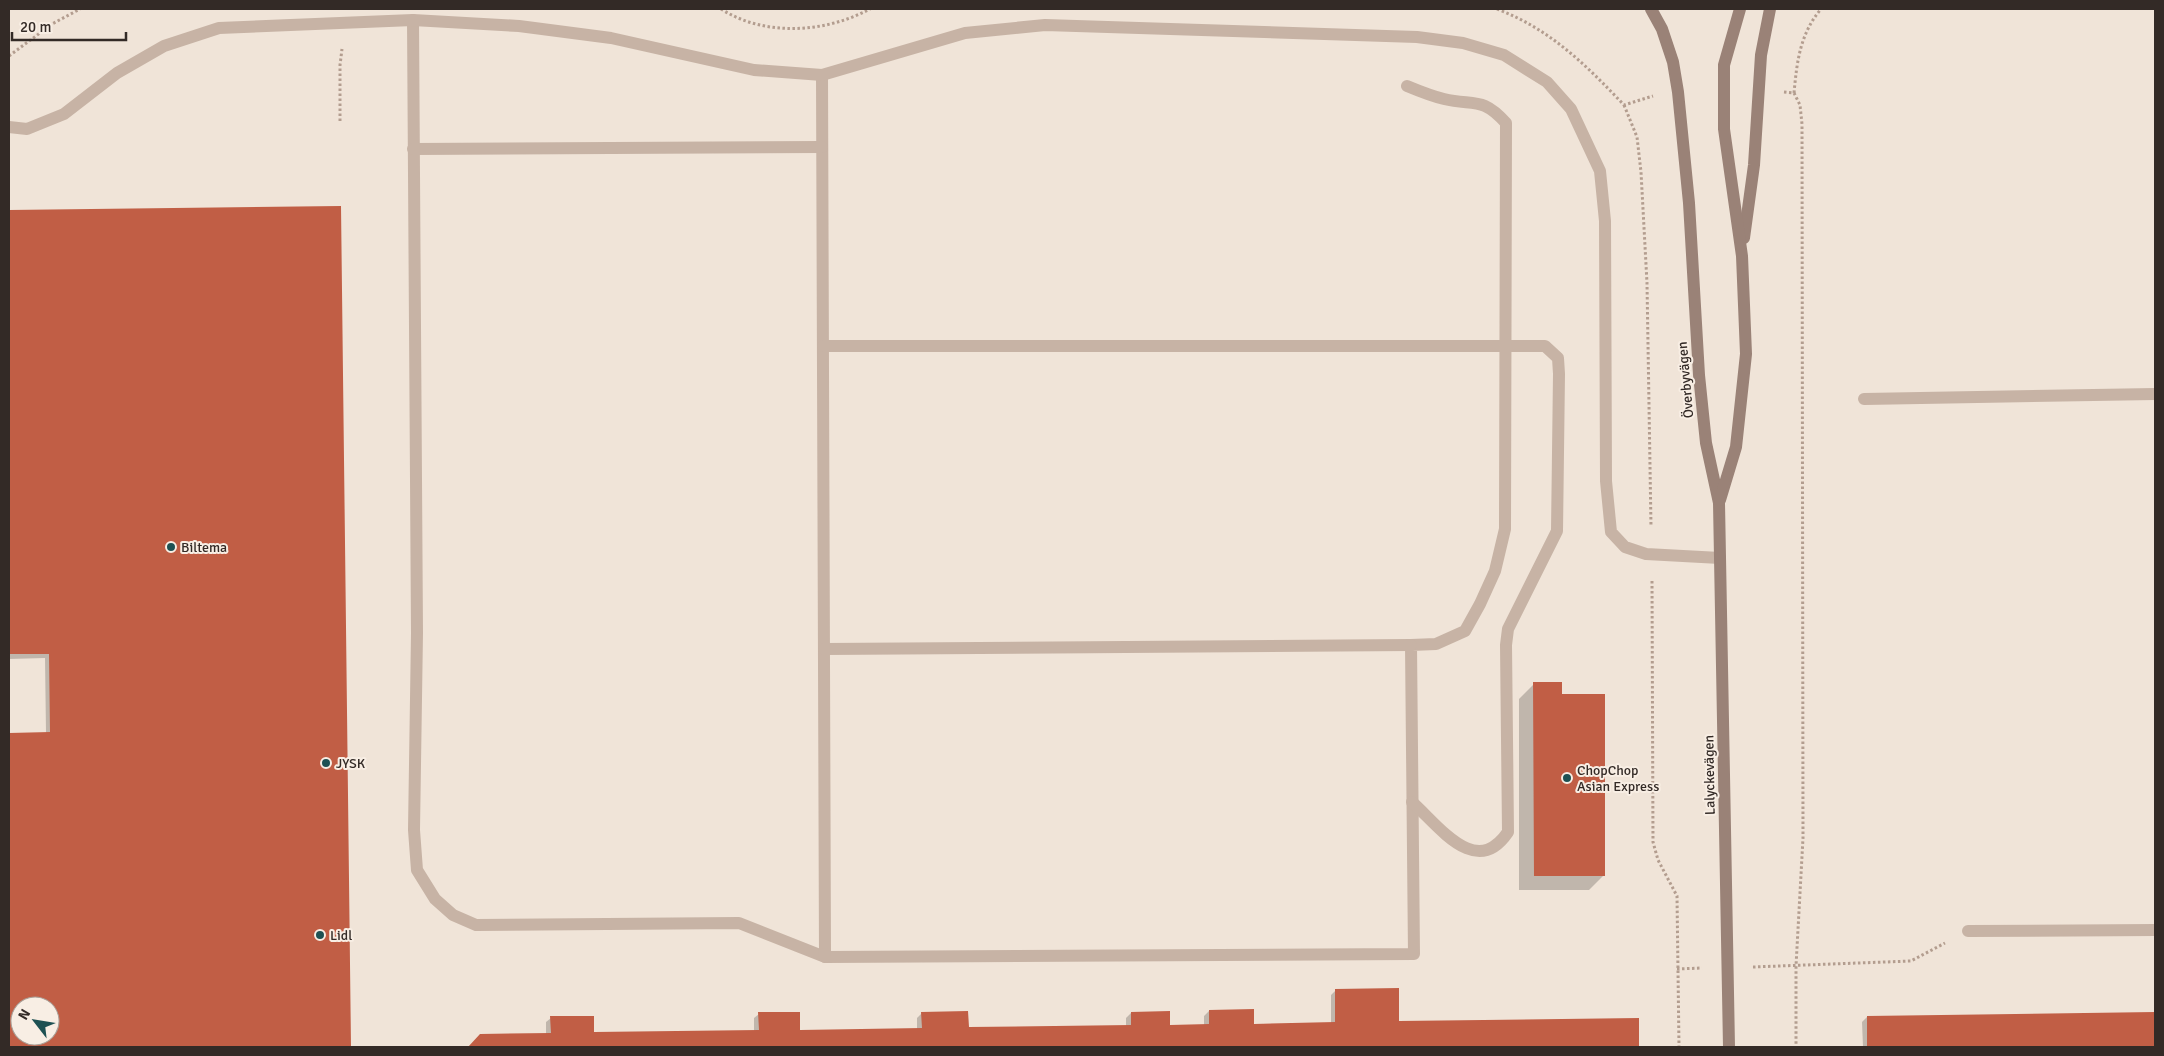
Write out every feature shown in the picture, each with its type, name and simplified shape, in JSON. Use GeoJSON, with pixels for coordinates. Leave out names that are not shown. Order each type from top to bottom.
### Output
{"type":"FeatureCollection","features":[{"type":"Feature","properties":{"kind":"main road","name":"Överbyvägen"},"geometry":{"type":"LineString","coordinates":[[1651,9],[1662,29],[1673,62],[1678,92],[1689,203],[1699,375],[1706,443],[1719,503]]}},
{"type":"Feature","properties":{"kind":"main road"},"geometry":{"type":"LineString","coordinates":[[1719,503],[1736,447],[1746,354],[1742,256],[1724,129],[1724,65],[1740,9]]}},
{"type":"Feature","properties":{"kind":"main road"},"geometry":{"type":"LineString","coordinates":[[1742,256],[1754,165],[1761,55],[1770,9]]}},
{"type":"Feature","properties":{"kind":"main road","name":"Lalyckevägen"},"geometry":{"type":"LineString","coordinates":[[1719,503],[1729,1047]]}},
{"type":"Feature","properties":{"kind":"street"},"geometry":{"type":"LineString","coordinates":[[412,20],[416,242],[415,539],[417,633],[414,830],[417,870],[435,899],[453,915],[476,924],[739,922],[825,957],[1414,954],[1411,645]]}},
{"type":"Feature","properties":{"kind":"street"},"geometry":{"type":"LineString","coordinates":[[9,127],[27,130],[64,114],[118,73],[164,46],[219,28],[412,20],[519,26],[593,35],[754,70],[822,74],[965,32],[1045,25],[1417,37],[1463,43],[1504,55],[1547,82],[1571,109],[1600,171],[1605,221],[1606,481],[1611,532],[1625,547],[1646,554],[1720,558]]}},
{"type":"Feature","properties":{"kind":"street"},"geometry":{"type":"LineString","coordinates":[[822,74],[825,957]]}},
{"type":"Feature","properties":{"kind":"street"},"geometry":{"type":"LineString","coordinates":[[824,649],[1411,645],[1436,644],[1465,631],[1495,571],[1505,529],[1506,123],[1494,110],[1477,102],[1446,100],[1407,86]]}},
{"type":"Feature","properties":{"kind":"street"},"geometry":{"type":"LineString","coordinates":[[413,149],[822,147]]}},
{"type":"Feature","properties":{"kind":"street"},"geometry":{"type":"LineString","coordinates":[[823,346],[1545,346],[1558,358],[1557,532],[1508,629],[1506,645],[1508,832],[1501,841],[1489,850],[1474,853],[1461,846],[1412,802]]}},
{"type":"Feature","properties":{"kind":"street"},"geometry":{"type":"LineString","coordinates":[[1864,399],[2155,394]]}},
{"type":"Feature","properties":{"kind":"street"},"geometry":{"type":"LineString","coordinates":[[1968,931],[2155,930]]}},
{"type":"Feature","properties":{"kind":"path"},"geometry":{"type":"LineString","coordinates":[[9,56],[52,24],[80,9]]}},
{"type":"Feature","properties":{"kind":"path"},"geometry":{"type":"LineString","coordinates":[[721,9],[758,24],[786,29],[828,25],[870,9]]}},
{"type":"Feature","properties":{"kind":"path"},"geometry":{"type":"LineString","coordinates":[[1794,93],[1798,54],[1804,35],[1821,9]]}},
{"type":"Feature","properties":{"kind":"path"},"geometry":{"type":"LineString","coordinates":[[340,121],[340,65],[345,22]]}},
{"type":"Feature","properties":{"kind":"path"},"geometry":{"type":"LineString","coordinates":[[1678,969],[1911,961],[1968,931]]}},
{"type":"Feature","properties":{"kind":"building"},"geometry":{"type":"Polygon","coordinates":[[[341,206],[351,1047],[9,1047],[9,733],[50,732],[49,654],[9,654],[9,210],[341,206]]]}},
{"type":"Feature","properties":{"kind":"building"},"geometry":{"type":"Polygon","coordinates":[[[1533,682],[1562,682],[1562,694],[1605,694],[1605,876],[1534,876],[1533,682]]]}},
{"type":"Feature","properties":{"kind":"building"},"geometry":{"type":"Polygon","coordinates":[[[1399,988],[1399,1021],[1639,1018],[1639,1047],[468,1047],[480,1034],[551,1033],[550,1016],[594,1016],[594,1032],[759,1030],[758,1012],[800,1012],[800,1030],[922,1028],[921,1012],[968,1011],[969,1027],[1131,1025],[1131,1012],[1170,1011],[1170,1025],[1209,1024],[1209,1010],[1254,1009],[1254,1024],[1335,1022],[1335,989],[1399,988]]]}},
{"type":"Feature","properties":{"kind":"building"},"geometry":{"type":"Polygon","coordinates":[[[2155,1012],[2155,1047],[1867,1047],[1867,1016],[2155,1012]]]}},
{"type":"Feature","properties":{"kind":"place","name":"Biltema"},"geometry":{"type":"Point","coordinates":[171,547]}},
{"type":"Feature","properties":{"kind":"place","name":"JYSK"},"geometry":{"type":"Point","coordinates":[326,763]}},
{"type":"Feature","properties":{"kind":"place","name":"ChopChop Asian Express"},"geometry":{"type":"Point","coordinates":[1567,778]}},
{"type":"Feature","properties":{"kind":"place","name":"Lidl"},"geometry":{"type":"Point","coordinates":[320,935]}}]}
